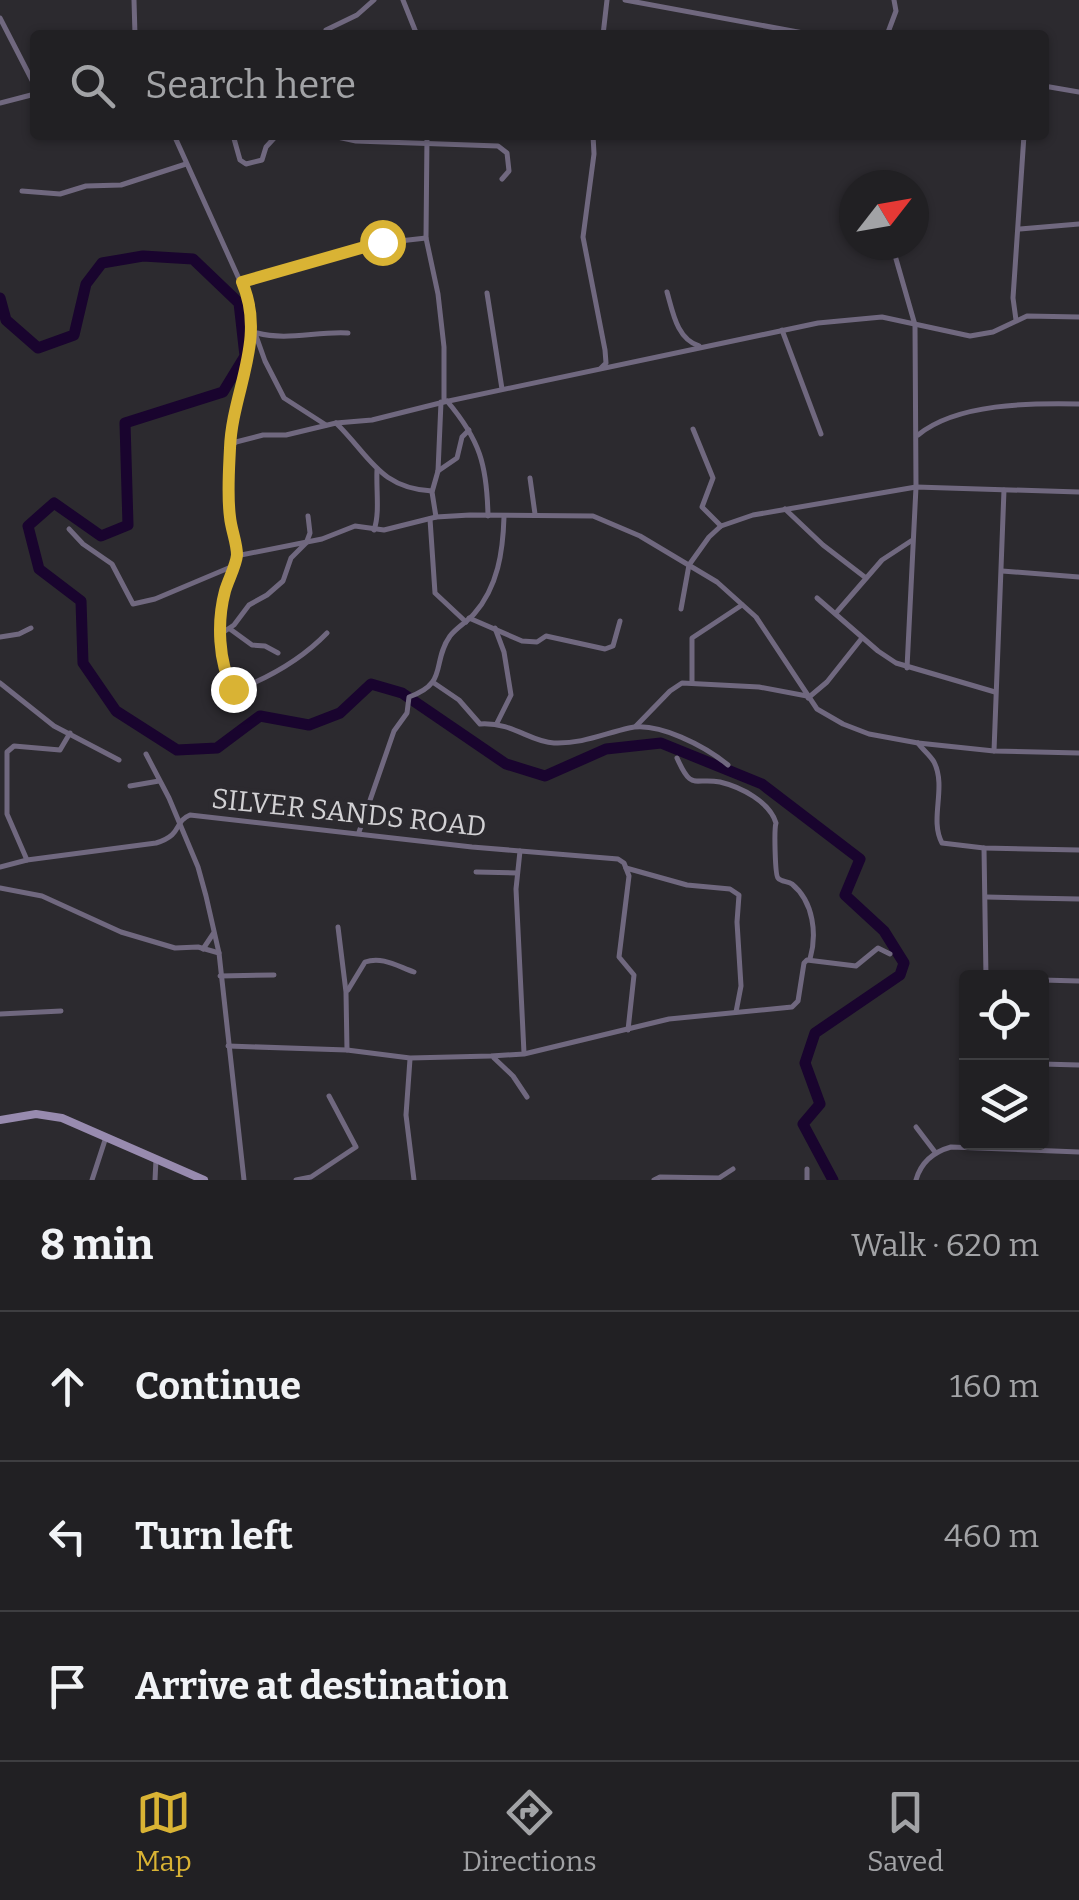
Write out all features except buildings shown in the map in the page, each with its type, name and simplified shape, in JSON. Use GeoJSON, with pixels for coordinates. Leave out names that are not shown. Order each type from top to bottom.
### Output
{"type":"FeatureCollection","features":[{"type":"Feature","properties":{"kind":"street"},"geometry":{"type":"LineString","coordinates":[[134,0],[135,30]]}},
{"type":"Feature","properties":{"kind":"street"},"geometry":{"type":"LineString","coordinates":[[326,30],[358,15],[374,0]]}},
{"type":"Feature","properties":{"kind":"street"},"geometry":{"type":"LineString","coordinates":[[403,0],[414,30]]}},
{"type":"Feature","properties":{"kind":"street"},"geometry":{"type":"LineString","coordinates":[[603,30],[607,0]]}},
{"type":"Feature","properties":{"kind":"street"},"geometry":{"type":"LineString","coordinates":[[625,0],[787,30]]}},
{"type":"Feature","properties":{"kind":"street"},"geometry":{"type":"LineString","coordinates":[[888,30],[896,11],[894,0]]}},
{"type":"Feature","properties":{"kind":"street"},"geometry":{"type":"LineString","coordinates":[[0,18],[30,76]]}},
{"type":"Feature","properties":{"kind":"street"},"geometry":{"type":"LineString","coordinates":[[1049,87],[1079,92]]}},
{"type":"Feature","properties":{"kind":"street"},"geometry":{"type":"LineString","coordinates":[[0,103],[30,95]]}},
{"type":"Feature","properties":{"kind":"street"},"geometry":{"type":"LineString","coordinates":[[176,140],[242,282],[254,333],[284,398],[326,425]]}},
{"type":"Feature","properties":{"kind":"street"},"geometry":{"type":"LineString","coordinates":[[234,140],[240,160],[246,164],[262,160],[272,140]]}},
{"type":"Feature","properties":{"kind":"street"},"geometry":{"type":"LineString","coordinates":[[351,140],[380,140]]}},
{"type":"Feature","properties":{"kind":"street"},"geometry":{"type":"LineString","coordinates":[[427,140],[426,238],[444,348],[444,402],[438,471],[432,491],[434,593],[468,620],[532,643],[550,636],[607,649],[615,641],[620,620]]}},
{"type":"Feature","properties":{"kind":"street"},"geometry":{"type":"LineString","coordinates":[[442,140],[502,148],[507,153],[509,170],[502,179]]}},
{"type":"Feature","properties":{"kind":"street"},"geometry":{"type":"LineString","coordinates":[[594,140],[582,230],[606,360],[598,369]]}},
{"type":"Feature","properties":{"kind":"street"},"geometry":{"type":"LineString","coordinates":[[1016,320],[1014,286],[1024,140]]}},
{"type":"Feature","properties":{"kind":"street"},"geometry":{"type":"LineString","coordinates":[[22,191],[60,194],[86,186],[121,185],[186,164]]}},
{"type":"Feature","properties":{"kind":"street"},"geometry":{"type":"LineString","coordinates":[[1020,229],[1079,224]]}},
{"type":"Feature","properties":{"kind":"street"},"geometry":{"type":"LineString","coordinates":[[242,282],[382,242],[426,238]]}},
{"type":"Feature","properties":{"kind":"street"},"geometry":{"type":"LineString","coordinates":[[896,260],[914,325],[916,486],[906,668]]}},
{"type":"Feature","properties":{"kind":"street"},"geometry":{"type":"LineString","coordinates":[[667,292],[686,341],[701,346]]}},
{"type":"Feature","properties":{"kind":"street"},"geometry":{"type":"LineString","coordinates":[[487,293],[502,389]]}},
{"type":"Feature","properties":{"kind":"street"},"geometry":{"type":"LineString","coordinates":[[230,447],[263,434],[372,420],[701,346],[866,317],[895,319],[970,336],[1038,315],[1079,317]]}},
{"type":"Feature","properties":{"kind":"street"},"geometry":{"type":"LineString","coordinates":[[782,330],[820,434]]}},
{"type":"Feature","properties":{"kind":"street"},"geometry":{"type":"LineString","coordinates":[[254,333],[276,338],[348,333]]}},
{"type":"Feature","properties":{"kind":"street"},"geometry":{"type":"LineString","coordinates":[[254,333],[230,447],[229,511],[236,556],[223,601],[222,661],[231,686],[237,690],[302,658],[328,633]]}},
{"type":"Feature","properties":{"kind":"street"},"geometry":{"type":"LineString","coordinates":[[444,402],[470,430],[482,454],[488,516]]}},
{"type":"Feature","properties":{"kind":"street"},"geometry":{"type":"LineString","coordinates":[[916,436],[939,423],[978,410],[1079,404]]}},
{"type":"Feature","properties":{"kind":"street"},"geometry":{"type":"LineString","coordinates":[[336,423],[376,470],[400,486],[432,491]]}},
{"type":"Feature","properties":{"kind":"street"},"geometry":{"type":"LineString","coordinates":[[693,429],[713,478],[702,507],[721,526]]}},
{"type":"Feature","properties":{"kind":"street"},"geometry":{"type":"LineString","coordinates":[[438,471],[457,458],[462,437],[470,430]]}},
{"type":"Feature","properties":{"kind":"street"},"geometry":{"type":"LineString","coordinates":[[374,530],[379,516],[376,470]]}},
{"type":"Feature","properties":{"kind":"street"},"geometry":{"type":"LineString","coordinates":[[530,478],[535,514]]}},
{"type":"Feature","properties":{"kind":"street"},"geometry":{"type":"LineString","coordinates":[[682,609],[690,565],[721,526],[786,509],[916,486],[1079,492]]}},
{"type":"Feature","properties":{"kind":"street"},"geometry":{"type":"LineString","coordinates":[[994,751],[1004,490]]}},
{"type":"Feature","properties":{"kind":"street"},"geometry":{"type":"LineString","coordinates":[[786,509],[823,545],[866,578]]}},
{"type":"Feature","properties":{"kind":"street"},"geometry":{"type":"LineString","coordinates":[[236,556],[322,539],[349,527],[374,530],[433,518],[535,514],[602,518],[717,582],[756,617],[817,709],[844,724],[868,734],[918,744],[1079,753]]}},
{"type":"Feature","properties":{"kind":"street"},"geometry":{"type":"LineString","coordinates":[[222,633],[230,629],[248,605],[283,581],[289,562],[307,541],[308,516]]}},
{"type":"Feature","properties":{"kind":"street"},"geometry":{"type":"LineString","coordinates":[[359,832],[394,730],[407,714],[409,698],[434,683],[445,645],[482,604],[503,554],[504,516]]}},
{"type":"Feature","properties":{"kind":"street"},"geometry":{"type":"LineString","coordinates":[[69,529],[112,564],[133,604],[155,600],[234,566]]}},
{"type":"Feature","properties":{"kind":"street"},"geometry":{"type":"LineString","coordinates":[[836,613],[888,555],[911,541]]}},
{"type":"Feature","properties":{"kind":"street"},"geometry":{"type":"LineString","coordinates":[[1002,571],[1079,577]]}},
{"type":"Feature","properties":{"kind":"street"},"geometry":{"type":"LineString","coordinates":[[817,598],[862,638],[906,668],[995,692]]}},
{"type":"Feature","properties":{"kind":"street"},"geometry":{"type":"LineString","coordinates":[[692,683],[692,638],[742,605]]}},
{"type":"Feature","properties":{"kind":"street"},"geometry":{"type":"LineString","coordinates":[[0,636],[31,628]]}},
{"type":"Feature","properties":{"kind":"street"},"geometry":{"type":"LineString","coordinates":[[496,628],[511,695],[496,723]]}},
{"type":"Feature","properties":{"kind":"street"},"geometry":{"type":"LineString","coordinates":[[230,629],[252,644],[278,653]]}},
{"type":"Feature","properties":{"kind":"street"},"geometry":{"type":"LineString","coordinates":[[807,697],[826,682],[862,638]]}},
{"type":"Feature","properties":{"kind":"street"},"geometry":{"type":"LineString","coordinates":[[0,683],[54,726],[120,760]]}},
{"type":"Feature","properties":{"kind":"street"},"geometry":{"type":"LineString","coordinates":[[434,683],[459,700],[480,724],[496,723],[551,743],[593,739],[636,726],[678,734],[728,765]]}},
{"type":"Feature","properties":{"kind":"street"},"geometry":{"type":"LineString","coordinates":[[636,726],[675,686],[692,683],[759,687],[807,697]]}},
{"type":"Feature","properties":{"kind":"street"},"geometry":{"type":"LineString","coordinates":[[27,860],[3,805],[6,755],[11,747],[60,750],[70,734]]}},
{"type":"Feature","properties":{"kind":"street"},"geometry":{"type":"LineString","coordinates":[[918,744],[934,763],[939,781],[939,840],[948,845],[984,848],[1079,850]]}},
{"type":"Feature","properties":{"kind":"street","name":"SILVER SANDS ROAD"},"geometry":{"type":"LineString","coordinates":[[146,754],[198,867],[214,934],[244,1180]]}},
{"type":"Feature","properties":{"kind":"street"},"geometry":{"type":"LineString","coordinates":[[228,1046],[347,1050],[410,1058],[524,1054],[668,1019],[796,1004],[804,964],[810,959],[814,924],[794,886],[778,879],[775,872],[778,854],[772,832],[776,823],[770,809],[760,800],[719,782],[697,782],[684,772],[677,758]]}},
{"type":"Feature","properties":{"kind":"street"},"geometry":{"type":"LineString","coordinates":[[130,786],[160,781]]}},
{"type":"Feature","properties":{"kind":"street","name":"SILVER SANDS ROAD"},"geometry":{"type":"LineString","coordinates":[[0,867],[156,843],[171,838],[190,815],[618,859],[625,865],[687,885],[730,890],[739,895],[736,922],[741,986],[736,1014]]}},
{"type":"Feature","properties":{"kind":"street"},"geometry":{"type":"LineString","coordinates":[[984,848],[986,970]]}},
{"type":"Feature","properties":{"kind":"street","name":"SILVER SANDS ROAD"},"geometry":{"type":"LineString","coordinates":[[520,851],[517,872],[524,1054]]}},
{"type":"Feature","properties":{"kind":"street"},"geometry":{"type":"LineString","coordinates":[[625,865],[629,876],[619,957],[634,975],[628,1030]]}},
{"type":"Feature","properties":{"kind":"street"},"geometry":{"type":"LineString","coordinates":[[476,872],[517,872]]}},
{"type":"Feature","properties":{"kind":"street"},"geometry":{"type":"LineString","coordinates":[[0,888],[42,896],[134,936],[175,948],[203,948],[218,954]]}},
{"type":"Feature","properties":{"kind":"street"},"geometry":{"type":"LineString","coordinates":[[986,897],[1079,900]]}},
{"type":"Feature","properties":{"kind":"street"},"geometry":{"type":"LineString","coordinates":[[338,927],[346,992],[347,1050]]}},
{"type":"Feature","properties":{"kind":"street"},"geometry":{"type":"LineString","coordinates":[[203,948],[214,934]]}},
{"type":"Feature","properties":{"kind":"street"},"geometry":{"type":"LineString","coordinates":[[810,959],[856,966],[878,948],[890,954]]}},
{"type":"Feature","properties":{"kind":"street"},"geometry":{"type":"LineString","coordinates":[[346,992],[364,962],[370,960],[383,960],[414,972]]}},
{"type":"Feature","properties":{"kind":"street"},"geometry":{"type":"LineString","coordinates":[[220,976],[274,976]]}},
{"type":"Feature","properties":{"kind":"street"},"geometry":{"type":"LineString","coordinates":[[1049,980],[1079,981]]}},
{"type":"Feature","properties":{"kind":"street"},"geometry":{"type":"LineString","coordinates":[[0,1014],[62,1012]]}},
{"type":"Feature","properties":{"kind":"street"},"geometry":{"type":"LineString","coordinates":[[491,1056],[513,1076],[527,1097]]}},
{"type":"Feature","properties":{"kind":"street"},"geometry":{"type":"LineString","coordinates":[[410,1058],[406,1115],[414,1180]]}},
{"type":"Feature","properties":{"kind":"street"},"geometry":{"type":"LineString","coordinates":[[1049,1064],[1079,1065]]}},
{"type":"Feature","properties":{"kind":"street"},"geometry":{"type":"LineString","coordinates":[[296,1180],[312,1176],[356,1147],[329,1096]]}},
{"type":"Feature","properties":{"kind":"street"},"geometry":{"type":"LineString","coordinates":[[0,1120],[49,1114],[204,1180]]}},
{"type":"Feature","properties":{"kind":"street"},"geometry":{"type":"LineString","coordinates":[[916,1127],[935,1152]]}},
{"type":"Feature","properties":{"kind":"street"},"geometry":{"type":"LineString","coordinates":[[92,1180],[106,1137]]}},
{"type":"Feature","properties":{"kind":"street"},"geometry":{"type":"LineString","coordinates":[[916,1180],[919,1170],[935,1152],[951,1147],[1079,1152]]}},
{"type":"Feature","properties":{"kind":"street"},"geometry":{"type":"LineString","coordinates":[[156,1159],[156,1180]]}},
{"type":"Feature","properties":{"kind":"street"},"geometry":{"type":"LineString","coordinates":[[654,1180],[719,1178],[733,1169]]}},
{"type":"Feature","properties":{"kind":"street"},"geometry":{"type":"LineString","coordinates":[[807,1169],[807,1180]]}},
{"type":"Feature","properties":{"kind":"waterway"},"geometry":{"type":"LineString","coordinates":[[0,298],[6,320],[38,348],[74,335],[86,284],[102,263],[143,256],[193,259],[239,303],[245,356],[223,392],[125,423],[128,525],[101,536],[54,503],[28,526],[39,569],[81,601],[83,663],[116,711],[177,750],[217,748],[260,716],[309,725],[340,713],[371,684],[402,693],[506,764],[545,776],[606,749],[661,743],[762,784],[860,859],[845,895],[884,931],[904,963],[900,975],[815,1033],[805,1063],[820,1104],[803,1124],[833,1180]]}},
{"type":"Feature","properties":{"kind":"route"},"geometry":{"type":"LineString","coordinates":[[233,689],[222,661],[222,622],[224,594],[237,556],[229,511],[232,423],[249,365],[252,333],[249,301],[242,282],[382,242]]}}]}
